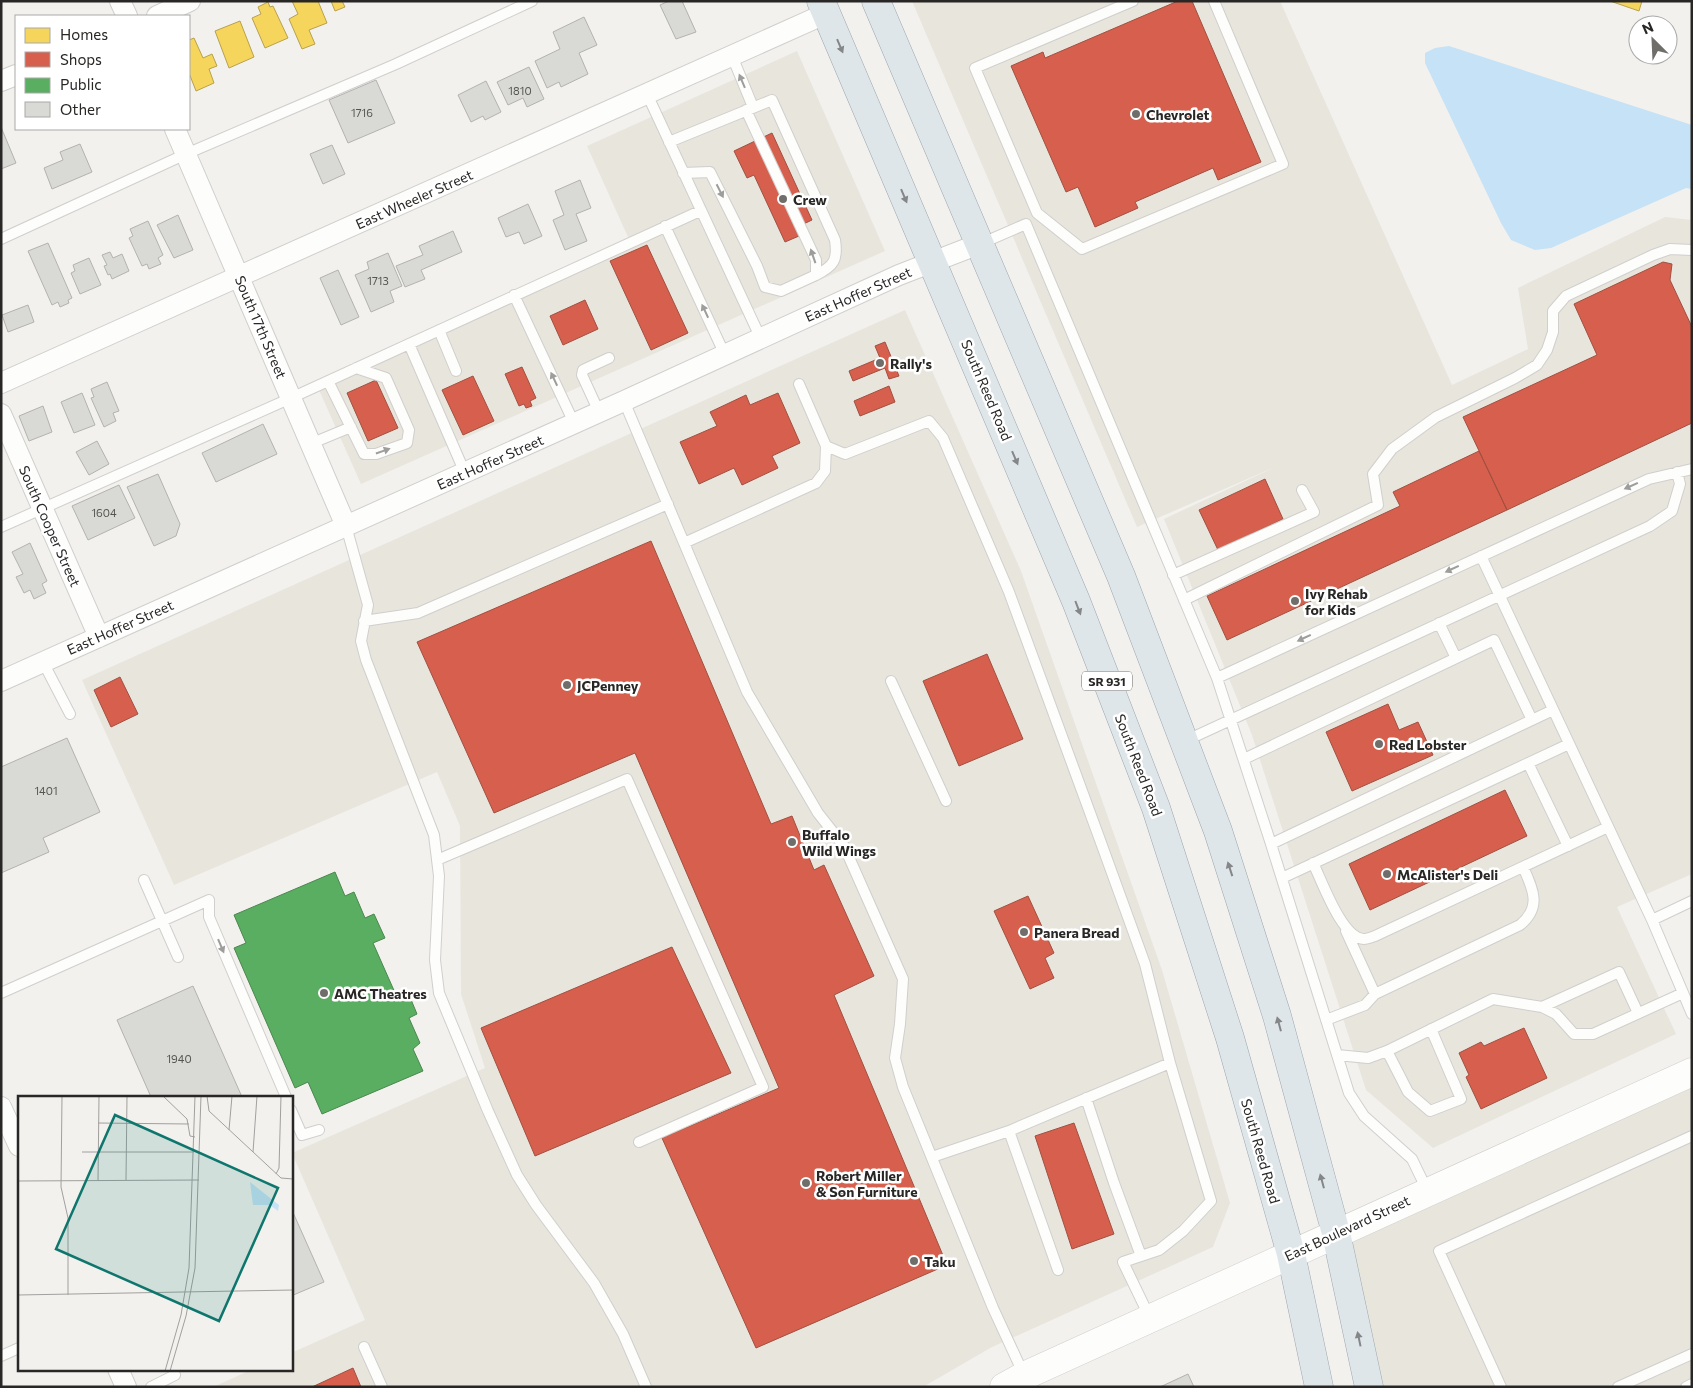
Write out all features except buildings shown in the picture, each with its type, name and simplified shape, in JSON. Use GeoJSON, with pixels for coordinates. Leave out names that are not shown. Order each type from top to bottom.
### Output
{"type":"FeatureCollection","features":[{"type":"Feature","properties":{"kind":"main road"},"geometry":{"type":"LineString","coordinates":[[876,1],[1121,576],[1218,831],[1277,1016],[1336,1233],[1369,1387]]}},
{"type":"Feature","properties":{"kind":"main road","name":"South Reed Road"},"geometry":{"type":"LineString","coordinates":[[824,7],[1076,601],[1156,808],[1230,1038],[1291,1254],[1319,1387]]}},
{"type":"Feature","properties":{"kind":"main road","name":"East Boulevard Street"},"geometry":{"type":"LineString","coordinates":[[1014,1381],[1692,1072]]}},
{"type":"Feature","properties":{"kind":"street"},"geometry":{"type":"LineString","coordinates":[[120,1],[127,15]]}},
{"type":"Feature","properties":{"kind":"street"},"geometry":{"type":"LineString","coordinates":[[159,15],[190,1]]}},
{"type":"Feature","properties":{"kind":"street","name":"East Wheeler Street"},"geometry":{"type":"LineString","coordinates":[[1,383],[732,56],[824,7]]}},
{"type":"Feature","properties":{"kind":"street","name":"South 17th Street"},"geometry":{"type":"LineString","coordinates":[[175,130],[346,526]]}},
{"type":"Feature","properties":{"kind":"street","name":"East Hoffer Street"},"geometry":{"type":"LineString","coordinates":[[1,681],[932,261],[979,244]]}},
{"type":"Feature","properties":{"kind":"street","name":"South Cooper Street"},"geometry":{"type":"LineString","coordinates":[[1,414],[99,637]]}},
{"type":"Feature","properties":{"kind":"street"},"geometry":{"type":"LineString","coordinates":[[1,1107],[10,1136]]}},
{"type":"Feature","properties":{"kind":"street"},"geometry":{"type":"LineString","coordinates":[[118,1370],[126,1387]]}},
{"type":"Feature","properties":{"kind":"lane"},"geometry":{"type":"LineString","coordinates":[[1,239],[186,154],[396,64],[532,1]]}},
{"type":"Feature","properties":{"kind":"lane"},"geometry":{"type":"LineString","coordinates":[[1134,1],[975,68],[1037,213],[1082,249],[1283,164],[1214,1]]}},
{"type":"Feature","properties":{"kind":"lane"},"geometry":{"type":"LineString","coordinates":[[732,56],[749,109],[816,260],[816,275]]}},
{"type":"Feature","properties":{"kind":"lane"},"geometry":{"type":"LineString","coordinates":[[647,94],[761,339]]}},
{"type":"Feature","properties":{"kind":"lane"},"geometry":{"type":"LineString","coordinates":[[669,142],[772,100],[835,240],[837,254],[829,269],[781,291],[765,286],[710,172],[683,173]]}},
{"type":"Feature","properties":{"kind":"lane"},"geometry":{"type":"LineString","coordinates":[[1,527],[291,398],[700,211]]}},
{"type":"Feature","properties":{"kind":"lane"},"geometry":{"type":"LineString","coordinates":[[979,244],[1026,224],[1037,213]]}},
{"type":"Feature","properties":{"kind":"lane"},"geometry":{"type":"LineString","coordinates":[[1026,224],[1217,678],[1349,1093],[1364,1116],[1412,1159],[1428,1191]]}},
{"type":"Feature","properties":{"kind":"lane"},"geometry":{"type":"LineString","coordinates":[[665,226],[725,355]]}},
{"type":"Feature","properties":{"kind":"lane"},"geometry":{"type":"LineString","coordinates":[[1184,600],[1378,505],[1373,474],[1392,449],[1436,417],[1537,366],[1547,350],[1553,332],[1554,311],[1566,296],[1652,255],[1670,249],[1692,250]]}},
{"type":"Feature","properties":{"kind":"lane"},"geometry":{"type":"LineString","coordinates":[[514,295],[574,424]]}},
{"type":"Feature","properties":{"kind":"lane"},"geometry":{"type":"LineString","coordinates":[[439,330],[456,371]]}},
{"type":"Feature","properties":{"kind":"lane"},"geometry":{"type":"LineString","coordinates":[[409,344],[465,473]]}},
{"type":"Feature","properties":{"kind":"lane"},"geometry":{"type":"LineString","coordinates":[[599,412],[582,375],[582,370],[609,358]]}},
{"type":"Feature","properties":{"kind":"lane"},"geometry":{"type":"LineString","coordinates":[[328,381],[364,454],[376,454],[407,442],[409,430],[386,378],[356,368]]}},
{"type":"Feature","properties":{"kind":"lane"},"geometry":{"type":"LineString","coordinates":[[684,543],[816,484],[825,471],[826,446],[799,384]]}},
{"type":"Feature","properties":{"kind":"lane"},"geometry":{"type":"LineString","coordinates":[[624,401],[747,692],[818,813],[844,846],[902,979],[900,1024],[895,1058],[903,1087],[993,1308],[1014,1381]]}},
{"type":"Feature","properties":{"kind":"lane"},"geometry":{"type":"LineString","coordinates":[[826,446],[845,454],[929,421],[943,438],[1009,592],[1145,964],[1170,1063],[1211,1201],[1183,1231],[1158,1250],[1123,1262],[1150,1318]]}},
{"type":"Feature","properties":{"kind":"lane"},"geometry":{"type":"LineString","coordinates":[[310,444],[351,427]]}},
{"type":"Feature","properties":{"kind":"lane"},"geometry":{"type":"LineString","coordinates":[[1217,678],[1648,479],[1692,469]]}},
{"type":"Feature","properties":{"kind":"lane"},"geometry":{"type":"LineString","coordinates":[[1184,741],[1650,526],[1672,511],[1680,484],[1677,472]]}},
{"type":"Feature","properties":{"kind":"lane"},"geometry":{"type":"LineString","coordinates":[[1173,575],[1314,512],[1302,490]]}},
{"type":"Feature","properties":{"kind":"lane"},"geometry":{"type":"LineString","coordinates":[[364,621],[418,614],[668,504]]}},
{"type":"Feature","properties":{"kind":"lane"},"geometry":{"type":"LineString","coordinates":[[346,526],[368,605],[361,642],[366,660],[434,835],[439,876],[435,960],[439,993],[517,1175],[536,1206],[594,1283],[623,1334],[646,1387]]}},
{"type":"Feature","properties":{"kind":"lane"},"geometry":{"type":"LineString","coordinates":[[1481,556],[1652,920],[1692,1014]]}},
{"type":"Feature","properties":{"kind":"lane"},"geometry":{"type":"LineString","coordinates":[[1439,623],[1456,658]]}},
{"type":"Feature","properties":{"kind":"lane"},"geometry":{"type":"LineString","coordinates":[[1244,759],[1494,640],[1532,720]]}},
{"type":"Feature","properties":{"kind":"lane"},"geometry":{"type":"LineString","coordinates":[[43,662],[70,714]]}},
{"type":"Feature","properties":{"kind":"lane"},"geometry":{"type":"LineString","coordinates":[[891,681],[946,802]]}},
{"type":"Feature","properties":{"kind":"lane"},"geometry":{"type":"LineString","coordinates":[[1271,844],[1553,710]]}},
{"type":"Feature","properties":{"kind":"lane"},"geometry":{"type":"LineString","coordinates":[[1282,878],[1569,744]]}},
{"type":"Feature","properties":{"kind":"lane"},"geometry":{"type":"LineString","coordinates":[[1528,763],[1568,846]]}},
{"type":"Feature","properties":{"kind":"lane"},"geometry":{"type":"LineString","coordinates":[[437,860],[627,779],[764,1087],[639,1142]]}},
{"type":"Feature","properties":{"kind":"lane"},"geometry":{"type":"LineString","coordinates":[[1343,926],[1354,936],[1364,939],[1376,936],[1608,827]]}},
{"type":"Feature","properties":{"kind":"lane"},"geometry":{"type":"LineString","coordinates":[[1313,863],[1375,994]]}},
{"type":"Feature","properties":{"kind":"lane"},"geometry":{"type":"LineString","coordinates":[[1326,1020],[1365,1005],[1375,994],[1520,926],[1529,918],[1534,906],[1533,890],[1523,867]]}},
{"type":"Feature","properties":{"kind":"lane"},"geometry":{"type":"LineString","coordinates":[[144,880],[178,957]]}},
{"type":"Feature","properties":{"kind":"lane"},"geometry":{"type":"LineString","coordinates":[[1,993],[209,900],[209,917],[286,1096]]}},
{"type":"Feature","properties":{"kind":"lane"},"geometry":{"type":"LineString","coordinates":[[1652,920],[1692,901]]}},
{"type":"Feature","properties":{"kind":"lane"},"geometry":{"type":"LineString","coordinates":[[1542,1007],[1619,972],[1638,1014]]}},
{"type":"Feature","properties":{"kind":"lane"},"geometry":{"type":"LineString","coordinates":[[1337,1055],[1368,1058],[1387,1051],[1493,999],[1542,1007],[1556,1014],[1574,1034],[1593,1034],[1683,993]]}},
{"type":"Feature","properties":{"kind":"lane"},"geometry":{"type":"LineString","coordinates":[[1387,1051],[1408,1092],[1430,1111],[1461,1099],[1431,1028]]}},
{"type":"Feature","properties":{"kind":"lane"},"geometry":{"type":"LineString","coordinates":[[932,1158],[1009,1131],[1170,1063]]}},
{"type":"Feature","properties":{"kind":"lane"},"geometry":{"type":"LineString","coordinates":[[1086,1098],[1102,1152],[1141,1256]]}},
{"type":"Feature","properties":{"kind":"lane"},"geometry":{"type":"LineString","coordinates":[[292,1112],[302,1135],[319,1130]]}},
{"type":"Feature","properties":{"kind":"lane"},"geometry":{"type":"LineString","coordinates":[[1009,1131],[1058,1270]]}},
{"type":"Feature","properties":{"kind":"lane"},"geometry":{"type":"LineString","coordinates":[[1501,1387],[1438,1251],[1692,1136]]}},
{"type":"Feature","properties":{"kind":"lane"},"geometry":{"type":"LineString","coordinates":[[364,1347],[382,1387]]}},
{"type":"Feature","properties":{"kind":"lane"},"geometry":{"type":"LineString","coordinates":[[1,1356],[18,1348]]}},
{"type":"Feature","properties":{"kind":"lane"},"geometry":{"type":"LineString","coordinates":[[1618,1387],[1692,1354]]}},
{"type":"Feature","properties":{"kind":"lane"},"geometry":{"type":"LineString","coordinates":[[151,1387],[175,1375]]}},
{"type":"Feature","properties":{"kind":"lane"},"geometry":{"type":"LineString","coordinates":[[1686,1387],[1692,1384]]}},
{"type":"Feature","properties":{"kind":"shaded area"},"geometry":{"type":"Polygon","coordinates":[[[912,1],[1280,1],[1452,385],[1528,349],[1518,288],[1665,217],[1692,220],[1692,874],[1617,907],[1676,1034],[1433,1148],[1366,1090],[1252,735],[1164,519],[1275,467],[1137,527],[912,1]]]}},
{"type":"Feature","properties":{"kind":"shaded area"},"geometry":{"type":"Polygon","coordinates":[[[797,51],[885,251],[361,484],[319,390],[632,246],[587,146],[797,51]]]}},
{"type":"Feature","properties":{"kind":"shaded area"},"geometry":{"type":"Polygon","coordinates":[[[905,310],[1021,571],[1162,970],[1230,1203],[1213,1247],[992,1347],[923,1387],[213,1387],[251,1370],[292,1370],[292,1353],[365,1320],[292,1153],[485,1068],[461,994],[460,826],[437,772],[174,885],[82,680],[905,310]]]}},
{"type":"Feature","properties":{"kind":"shaded area"},"geometry":{"type":"Polygon","coordinates":[[[1692,1069],[1692,1387],[1367,1387],[1336,1233],[1692,1069]]]}},
{"type":"Feature","properties":{"kind":"water"},"geometry":{"type":"Polygon","coordinates":[[[1449,46],[1692,125],[1692,189],[1686,188],[1551,248],[1535,250],[1511,240],[1501,223],[1425,63],[1425,53],[1435,48],[1449,46]]]}},
{"type":"Feature","properties":{"kind":"place","name":"Chevrolet"},"geometry":{"type":"Point","coordinates":[1136,114]}},
{"type":"Feature","properties":{"kind":"place","name":"Crew"},"geometry":{"type":"Point","coordinates":[783,199]}},
{"type":"Feature","properties":{"kind":"place","name":"Rally's"},"geometry":{"type":"Point","coordinates":[880,363]}},
{"type":"Feature","properties":{"kind":"place","name":"Ivy Rehab for Kids"},"geometry":{"type":"Point","coordinates":[1295,601]}},
{"type":"Feature","properties":{"kind":"place","name":"JCPenney"},"geometry":{"type":"Point","coordinates":[567,685]}},
{"type":"Feature","properties":{"kind":"place","name":"Red Lobster"},"geometry":{"type":"Point","coordinates":[1379,744]}},
{"type":"Feature","properties":{"kind":"place","name":"Buffalo Wild Wings"},"geometry":{"type":"Point","coordinates":[792,842]}},
{"type":"Feature","properties":{"kind":"place","name":"McAlister's Deli"},"geometry":{"type":"Point","coordinates":[1387,874]}},
{"type":"Feature","properties":{"kind":"place","name":"Panera Bread"},"geometry":{"type":"Point","coordinates":[1024,932]}},
{"type":"Feature","properties":{"kind":"place","name":"AMC Theatres"},"geometry":{"type":"Point","coordinates":[324,993]}},
{"type":"Feature","properties":{"kind":"place","name":"Robert Miller & Son Furniture"},"geometry":{"type":"Point","coordinates":[806,1183]}},
{"type":"Feature","properties":{"kind":"place","name":"Taku"},"geometry":{"type":"Point","coordinates":[914,1261]}}]}
